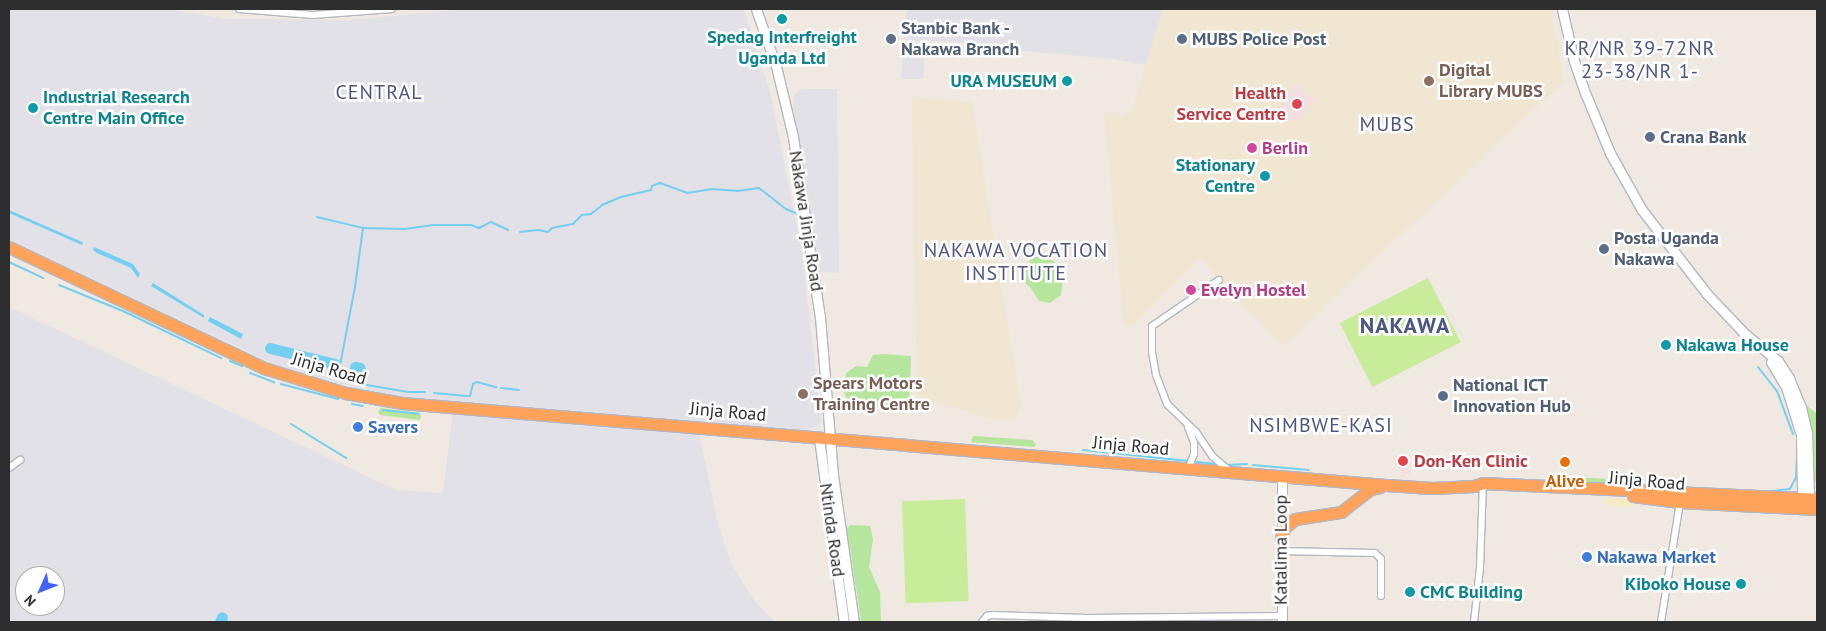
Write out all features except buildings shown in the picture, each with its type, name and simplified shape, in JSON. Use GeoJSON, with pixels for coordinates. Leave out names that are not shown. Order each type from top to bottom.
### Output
{"type":"FeatureCollection","features":[{"type":"Feature","properties":{"kind":"highway","name":"Jinja Road"},"geometry":{"type":"LineString","coordinates":[[9,248],[264,368],[346,393],[402,403],[1386,485],[1433,488],[1480,486],[1810,500]]}},
{"type":"Feature","properties":{"kind":"highway"},"geometry":{"type":"LineString","coordinates":[[1281,538],[1284,528],[1295,519],[1341,512],[1370,489],[1386,485]]}},
{"type":"Feature","properties":{"kind":"highway","name":"Jinja Road"},"geometry":{"type":"LineString","coordinates":[[1480,486],[1633,496],[1680,502],[1793,508],[1810,500]]}},
{"type":"Feature","properties":{"kind":"main road","name":"Nakawa Jinja Road"},"geometry":{"type":"LineString","coordinates":[[756,9],[776,66],[793,137],[820,317],[825,438]]}},
{"type":"Feature","properties":{"kind":"main road"},"geometry":{"type":"LineString","coordinates":[[1562,9],[1574,60],[1586,95],[1610,152],[1638,203],[1686,269],[1721,310],[1754,341],[1776,368],[1793,406],[1801,435],[1810,500],[1793,508]]}},
{"type":"Feature","properties":{"kind":"main road","name":"Ntinda Road"},"geometry":{"type":"LineString","coordinates":[[825,438],[844,622]]}},
{"type":"Feature","properties":{"kind":"main road","name":"Ntinda Road"},"geometry":{"type":"LineString","coordinates":[[825,438],[854,622]]}},
{"type":"Feature","properties":{"kind":"main road","name":"Katalima Loop"},"geometry":{"type":"LineString","coordinates":[[1281,619],[1282,477]]}},
{"type":"Feature","properties":{"kind":"street"},"geometry":{"type":"LineString","coordinates":[[239,9],[313,15],[392,9]]}},
{"type":"Feature","properties":{"kind":"street"},"geometry":{"type":"LineString","coordinates":[[1219,280],[1152,326],[1152,352],[1167,404],[1196,432],[1212,456],[1232,472]]}},
{"type":"Feature","properties":{"kind":"street"},"geometry":{"type":"LineString","coordinates":[[1188,426],[1194,443],[1194,454],[1188,469]]}},
{"type":"Feature","properties":{"kind":"street"},"geometry":{"type":"LineString","coordinates":[[9,468],[20,460]]}},
{"type":"Feature","properties":{"kind":"street"},"geometry":{"type":"LineString","coordinates":[[1474,622],[1481,558],[1480,486]]}},
{"type":"Feature","properties":{"kind":"street"},"geometry":{"type":"LineString","coordinates":[[1661,622],[1680,502]]}},
{"type":"Feature","properties":{"kind":"street"},"geometry":{"type":"LineString","coordinates":[[1280,552],[1375,553],[1381,559],[1381,596]]}},
{"type":"Feature","properties":{"kind":"street"},"geometry":{"type":"LineString","coordinates":[[982,622],[987,616],[992,615],[1086,620],[1281,619]]}},
{"type":"Feature","properties":{"kind":"shaded area"},"geometry":{"type":"Polygon","coordinates":[[[9,9],[167,9],[227,19],[349,20],[468,9],[744,9],[770,92],[802,252],[821,420],[819,425],[807,430],[798,430],[457,403],[405,397],[352,387],[274,364],[9,239],[9,9]]]}},
{"type":"Feature","properties":{"kind":"shaded area"},"geometry":{"type":"Polygon","coordinates":[[[907,9],[1163,9],[1146,65],[1114,59],[992,48],[991,44],[926,41],[923,79],[901,79],[907,9]]]}},
{"type":"Feature","properties":{"kind":"shaded area"},"geometry":{"type":"Polygon","coordinates":[[[1163,9],[1551,9],[1564,81],[1283,346],[1200,259],[1135,324],[1124,326],[1104,113],[1121,115],[1132,110],[1163,9]]]}},
{"type":"Feature","properties":{"kind":"shaded area","name":"Health Service Centre"},"geometry":{"type":"Polygon","coordinates":[[[1295,84],[1316,100],[1295,123],[1279,108],[1295,84]]]}},
{"type":"Feature","properties":{"kind":"shaded area"},"geometry":{"type":"Polygon","coordinates":[[[802,89],[837,89],[839,273],[819,272],[793,109],[795,94],[802,89]]]}},
{"type":"Feature","properties":{"kind":"shaded area"},"geometry":{"type":"Polygon","coordinates":[[[912,98],[972,102],[1021,406],[1016,417],[1010,420],[996,420],[921,398],[917,395],[912,98]]]}},
{"type":"Feature","properties":{"kind":"shaded area"},"geometry":{"type":"Polygon","coordinates":[[[9,307],[396,490],[443,493],[453,413],[699,432],[717,520],[731,564],[754,600],[775,622],[9,622],[9,307]]]}},
{"type":"Feature","properties":{"kind":"shaded area"},"geometry":{"type":"Polygon","coordinates":[[[1406,455],[1410,476],[1401,476],[1398,456],[1406,455]]]}},
{"type":"Feature","properties":{"kind":"green space"},"geometry":{"type":"Polygon","coordinates":[[[1044,255],[1057,264],[1063,280],[1061,295],[1050,303],[1039,301],[1030,287],[1023,281],[1025,269],[1031,258],[1044,255]]]}},
{"type":"Feature","properties":{"kind":"green space"},"geometry":{"type":"Polygon","coordinates":[[[1428,278],[1461,342],[1372,387],[1340,323],[1428,278]]]}},
{"type":"Feature","properties":{"kind":"green space"},"geometry":{"type":"Polygon","coordinates":[[[873,355],[911,356],[909,411],[892,406],[871,407],[851,412],[843,389],[846,373],[856,366],[867,367],[873,355]]]}},
{"type":"Feature","properties":{"kind":"green space"},"geometry":{"type":"Polygon","coordinates":[[[1804,403],[1817,414],[1817,483],[1814,479],[1814,441],[1804,403]]]}},
{"type":"Feature","properties":{"kind":"green space"},"geometry":{"type":"Polygon","coordinates":[[[381,408],[420,413],[421,418],[419,420],[380,415],[378,412],[381,408]]]}},
{"type":"Feature","properties":{"kind":"green space"},"geometry":{"type":"Polygon","coordinates":[[[973,436],[1032,440],[1036,444],[1034,447],[971,442],[973,436]]]}},
{"type":"Feature","properties":{"kind":"green space"},"geometry":{"type":"Polygon","coordinates":[[[1572,477],[1643,481],[1643,487],[1572,483],[1572,477]]]}},
{"type":"Feature","properties":{"kind":"green space"},"geometry":{"type":"Polygon","coordinates":[[[965,499],[969,601],[906,603],[902,501],[965,499]]]}},
{"type":"Feature","properties":{"kind":"green space"},"geometry":{"type":"Polygon","coordinates":[[[850,525],[870,526],[873,540],[869,567],[880,592],[881,622],[861,622],[846,530],[850,525]]]}},
{"type":"Feature","properties":{"kind":"sand"},"geometry":{"type":"Polygon","coordinates":[[[1603,498],[1638,500],[1631,507],[1608,505],[1603,498]]]}},
{"type":"Feature","properties":{"kind":"water"},"geometry":{"type":"Polygon","coordinates":[[[9,210],[83,242],[82,245],[9,213],[9,210]]]}},
{"type":"Feature","properties":{"kind":"water"},"geometry":{"type":"Polygon","coordinates":[[[94,247],[133,264],[140,274],[138,278],[131,268],[97,253],[93,250],[94,247]]]}},
{"type":"Feature","properties":{"kind":"water"},"geometry":{"type":"Polygon","coordinates":[[[153,283],[204,315],[204,318],[151,286],[153,283]]]}},
{"type":"Feature","properties":{"kind":"water"},"geometry":{"type":"Polygon","coordinates":[[[210,317],[243,334],[241,339],[208,321],[210,317]]]}},
{"type":"Feature","properties":{"kind":"water"},"geometry":{"type":"Polygon","coordinates":[[[271,346],[303,354],[302,358],[270,350],[271,346]]]}},
{"type":"Feature","properties":{"kind":"water"},"geometry":{"type":"Polygon","coordinates":[[[308,357],[335,362],[334,366],[308,360],[308,357]]]}},
{"type":"Feature","properties":{"kind":"waterway"},"geometry":{"type":"LineString","coordinates":[[520,232],[538,230],[548,232],[552,228],[573,224],[582,215],[591,214],[602,205],[621,197],[651,190],[652,186],[660,183],[687,193],[711,189],[737,191],[759,188],[786,209],[798,214]]}},
{"type":"Feature","properties":{"kind":"waterway"},"geometry":{"type":"LineString","coordinates":[[317,217],[363,228],[405,229],[432,225],[471,225],[479,228],[491,222],[508,230]]}},
{"type":"Feature","properties":{"kind":"waterway"},"geometry":{"type":"LineString","coordinates":[[338,376],[355,287],[363,228]]}},
{"type":"Feature","properties":{"kind":"waterway"},"geometry":{"type":"LineString","coordinates":[[9,262],[44,278]]}},
{"type":"Feature","properties":{"kind":"waterway"},"geometry":{"type":"LineString","coordinates":[[59,285],[123,311],[221,358]]}},
{"type":"Feature","properties":{"kind":"waterway"},"geometry":{"type":"LineString","coordinates":[[270,348],[335,364]]}},
{"type":"Feature","properties":{"kind":"waterway"},"geometry":{"type":"LineString","coordinates":[[230,361],[242,366]]}},
{"type":"Feature","properties":{"kind":"waterway"},"geometry":{"type":"LineString","coordinates":[[355,367],[360,368]]}},
{"type":"Feature","properties":{"kind":"waterway"},"geometry":{"type":"LineString","coordinates":[[1758,367],[1777,391],[1793,434]]}},
{"type":"Feature","properties":{"kind":"waterway"},"geometry":{"type":"LineString","coordinates":[[250,373],[274,382]]}},
{"type":"Feature","properties":{"kind":"waterway"},"geometry":{"type":"LineString","coordinates":[[434,393],[470,396],[473,384],[477,382],[496,387]]}},
{"type":"Feature","properties":{"kind":"waterway"},"geometry":{"type":"LineString","coordinates":[[355,383],[408,392],[425,392]]}},
{"type":"Feature","properties":{"kind":"waterway"},"geometry":{"type":"LineString","coordinates":[[281,384],[338,399]]}},
{"type":"Feature","properties":{"kind":"waterway"},"geometry":{"type":"LineString","coordinates":[[501,388],[519,390]]}},
{"type":"Feature","properties":{"kind":"waterway"},"geometry":{"type":"LineString","coordinates":[[352,404],[363,406]]}},
{"type":"Feature","properties":{"kind":"waterway"},"geometry":{"type":"LineString","coordinates":[[383,410],[419,414]]}},
{"type":"Feature","properties":{"kind":"waterway"},"geometry":{"type":"LineString","coordinates":[[291,424],[346,458]]}},
{"type":"Feature","properties":{"kind":"waterway"},"geometry":{"type":"LineString","coordinates":[[1083,450],[1217,464]]}},
{"type":"Feature","properties":{"kind":"waterway"},"geometry":{"type":"LineString","coordinates":[[1772,491],[1790,489],[1796,477],[1797,459]]}},
{"type":"Feature","properties":{"kind":"waterway"},"geometry":{"type":"LineString","coordinates":[[1227,465],[1247,464]]}},
{"type":"Feature","properties":{"kind":"waterway"},"geometry":{"type":"LineString","coordinates":[[1253,465],[1309,470]]}},
{"type":"Feature","properties":{"kind":"waterway"},"geometry":{"type":"LineString","coordinates":[[220,622],[222,617]]}},
{"type":"Feature","properties":{"kind":"place","name":"Spedag Interfreight Uganda Ltd"},"geometry":{"type":"Point","coordinates":[782,19]}},
{"type":"Feature","properties":{"kind":"place","name":"Stanbic Bank - Nakawa Branch"},"geometry":{"type":"Point","coordinates":[891,39]}},
{"type":"Feature","properties":{"kind":"place","name":"MUBS Police Post"},"geometry":{"type":"Point","coordinates":[1182,39]}},
{"type":"Feature","properties":{"kind":"place","name":"URA MUSEUM"},"geometry":{"type":"Point","coordinates":[1067,81]}},
{"type":"Feature","properties":{"kind":"place","name":"Digital Library MUBS"},"geometry":{"type":"Point","coordinates":[1429,81]}},
{"type":"Feature","properties":{"kind":"place","name":"Health Service Centre"},"geometry":{"type":"Point","coordinates":[1297,104]}},
{"type":"Feature","properties":{"kind":"place","name":"Industrial Research Centre Main Office"},"geometry":{"type":"Point","coordinates":[33,108]}},
{"type":"Feature","properties":{"kind":"place","name":"Crana Bank"},"geometry":{"type":"Point","coordinates":[1650,137]}},
{"type":"Feature","properties":{"kind":"place","name":"Berlin"},"geometry":{"type":"Point","coordinates":[1252,148]}},
{"type":"Feature","properties":{"kind":"place","name":"Stationary Centre"},"geometry":{"type":"Point","coordinates":[1265,176]}},
{"type":"Feature","properties":{"kind":"place","name":"Posta Uganda Nakawa"},"geometry":{"type":"Point","coordinates":[1604,249]}},
{"type":"Feature","properties":{"kind":"place","name":"Evelyn Hostel"},"geometry":{"type":"Point","coordinates":[1191,290]}},
{"type":"Feature","properties":{"kind":"place","name":"Nakawa House"},"geometry":{"type":"Point","coordinates":[1666,345]}},
{"type":"Feature","properties":{"kind":"place","name":"Spears Motors Training Centre"},"geometry":{"type":"Point","coordinates":[803,394]}},
{"type":"Feature","properties":{"kind":"place","name":"National ICT Innovation Hub"},"geometry":{"type":"Point","coordinates":[1443,396]}},
{"type":"Feature","properties":{"kind":"place","name":"Savers"},"geometry":{"type":"Point","coordinates":[358,427]}},
{"type":"Feature","properties":{"kind":"place","name":"Don-Ken Clinic"},"geometry":{"type":"Point","coordinates":[1403,461]}},
{"type":"Feature","properties":{"kind":"place","name":"Alive"},"geometry":{"type":"Point","coordinates":[1565,462]}},
{"type":"Feature","properties":{"kind":"place","name":"Nakawa Market"},"geometry":{"type":"Point","coordinates":[1587,557]}},
{"type":"Feature","properties":{"kind":"place","name":"Kiboko House"},"geometry":{"type":"Point","coordinates":[1741,584]}},
{"type":"Feature","properties":{"kind":"place","name":"CMC Building"},"geometry":{"type":"Point","coordinates":[1410,592]}},
{"type":"Feature","properties":{"kind":"district","name":"KR/NR 39-72NR 23-38/NR 1-"},"geometry":{"type":"Point","coordinates":[1640,60]}},
{"type":"Feature","properties":{"kind":"district","name":"CENTRAL"},"geometry":{"type":"Point","coordinates":[379,92]}},
{"type":"Feature","properties":{"kind":"district","name":"MUBS"},"geometry":{"type":"Point","coordinates":[1387,124]}},
{"type":"Feature","properties":{"kind":"district","name":"NAKAWA VOCATION INSTITUTE"},"geometry":{"type":"Point","coordinates":[1016,262]}},
{"type":"Feature","properties":{"kind":"district","name":"NAKAWA"},"geometry":{"type":"Point","coordinates":[1405,326]}},
{"type":"Feature","properties":{"kind":"district","name":"NSIMBWE-KASI"},"geometry":{"type":"Point","coordinates":[1321,425]}}]}
